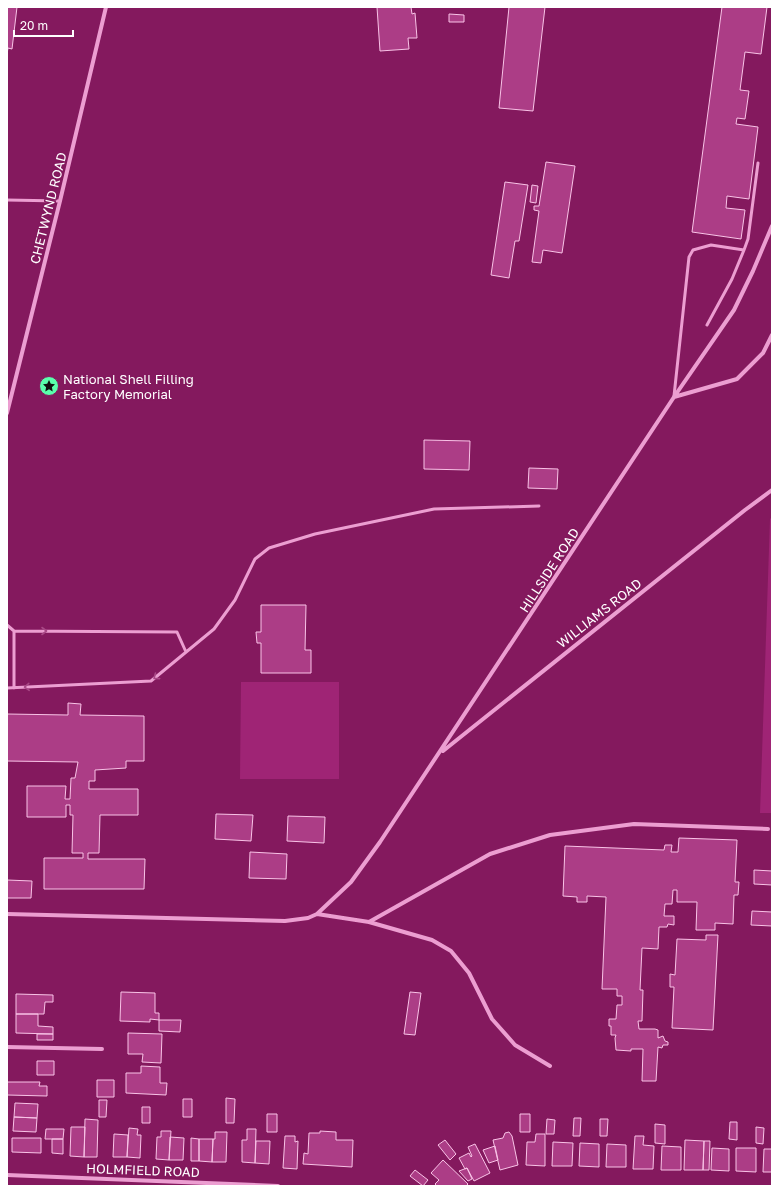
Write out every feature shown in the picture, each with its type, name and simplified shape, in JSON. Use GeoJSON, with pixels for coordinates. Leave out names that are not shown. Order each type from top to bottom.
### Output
{"type":"FeatureCollection","features":[{"type":"Feature","properties":{"kind":"street","name":"CHETWYND ROAD"},"geometry":{"type":"LineString","coordinates":[[7,413],[7,408],[60,201],[106,7]]}},
{"type":"Feature","properties":{"kind":"street","name":"HILLSIDE ROAD"},"geometry":{"type":"LineString","coordinates":[[316,914],[351,882],[440,754],[674,397],[734,310],[754,271],[772,226]]}},
{"type":"Feature","properties":{"kind":"street"},"geometry":{"type":"LineString","coordinates":[[674,397],[737,379],[763,353],[772,335]]}},
{"type":"Feature","properties":{"kind":"street","name":"WILLIAMS ROAD"},"geometry":{"type":"LineString","coordinates":[[440,754],[772,490]]}},
{"type":"Feature","properties":{"kind":"street"},"geometry":{"type":"LineString","coordinates":[[368,922],[490,854],[550,835],[634,824],[768,829]]}},
{"type":"Feature","properties":{"kind":"street"},"geometry":{"type":"LineString","coordinates":[[7,914],[285,921],[308,918],[316,914],[368,922],[432,940],[451,951],[469,973],[492,1019],[510,1040],[515,1045],[550,1066]]}},
{"type":"Feature","properties":{"kind":"street"},"geometry":{"type":"LineString","coordinates":[[7,1047],[102,1049]]}},
{"type":"Feature","properties":{"kind":"street","name":"HOLMFIELD ROAD"},"geometry":{"type":"LineString","coordinates":[[7,1175],[278,1186]]}},
{"type":"Feature","properties":{"kind":"lane"},"geometry":{"type":"LineString","coordinates":[[707,325],[732,279],[748,239],[758,163]]}},
{"type":"Feature","properties":{"kind":"lane"},"geometry":{"type":"LineString","coordinates":[[7,200],[60,201]]}},
{"type":"Feature","properties":{"kind":"lane"},"geometry":{"type":"LineString","coordinates":[[674,397],[689,257],[693,250],[711,245],[744,250]]}},
{"type":"Feature","properties":{"kind":"lane"},"geometry":{"type":"LineString","coordinates":[[7,688],[151,681],[214,629],[235,600],[255,559],[269,548],[315,534],[434,509],[539,506]]}},
{"type":"Feature","properties":{"kind":"lane"},"geometry":{"type":"LineString","coordinates":[[7,626],[14,630],[177,632],[186,652]]}},
{"type":"Feature","properties":{"kind":"lane"},"geometry":{"type":"LineString","coordinates":[[14,630],[14,688]]}},
{"type":"Feature","properties":{"kind":"shaded area"},"geometry":{"type":"Polygon","coordinates":[[[772,517],[772,813],[760,813],[770,519],[772,517]]]}},
{"type":"Feature","properties":{"kind":"shaded area"},"geometry":{"type":"Polygon","coordinates":[[[241,682],[339,682],[339,779],[240,779],[241,682]]]}},
{"type":"Feature","properties":{"kind":"building"},"geometry":{"type":"Polygon","coordinates":[[[7,7],[17,7],[12,49],[8,48],[7,54],[7,7]]]}},
{"type":"Feature","properties":{"kind":"building"},"geometry":{"type":"Polygon","coordinates":[[[377,7],[411,7],[412,14],[415,13],[417,38],[408,38],[409,49],[380,51],[377,7]]]}},
{"type":"Feature","properties":{"kind":"building"},"geometry":{"type":"Polygon","coordinates":[[[509,7],[545,7],[533,111],[499,108],[509,7]]]}},
{"type":"Feature","properties":{"kind":"building"},"geometry":{"type":"Polygon","coordinates":[[[722,7],[767,7],[761,54],[745,52],[740,90],[749,91],[745,119],[737,118],[736,124],[758,127],[749,199],[727,196],[726,208],[745,210],[741,239],[692,232],[722,7]]]}},
{"type":"Feature","properties":{"kind":"building"},"geometry":{"type":"Polygon","coordinates":[[[449,14],[464,15],[464,22],[449,22],[449,14]]]}},
{"type":"Feature","properties":{"kind":"building"},"geometry":{"type":"Polygon","coordinates":[[[546,162],[575,166],[562,253],[543,250],[541,263],[532,262],[539,211],[534,210],[534,206],[539,206],[546,162]]]}},
{"type":"Feature","properties":{"kind":"building"},"geometry":{"type":"Polygon","coordinates":[[[505,182],[528,185],[519,241],[515,241],[509,278],[491,275],[505,182]]]}},
{"type":"Feature","properties":{"kind":"building"},"geometry":{"type":"Polygon","coordinates":[[[532,185],[538,186],[536,203],[530,202],[532,185]]]}},
{"type":"Feature","properties":{"kind":"building"},"geometry":{"type":"Polygon","coordinates":[[[424,440],[470,441],[469,470],[424,469],[424,440]]]}},
{"type":"Feature","properties":{"kind":"building"},"geometry":{"type":"Polygon","coordinates":[[[529,468],[558,469],[557,489],[528,488],[529,468]]]}},
{"type":"Feature","properties":{"kind":"building"},"geometry":{"type":"Polygon","coordinates":[[[261,605],[306,605],[305,650],[311,650],[311,673],[261,673],[261,643],[257,643],[256,632],[261,632],[261,605]]]}},
{"type":"Feature","properties":{"kind":"building"},"geometry":{"type":"Polygon","coordinates":[[[68,703],[81,704],[80,715],[144,716],[144,761],[126,761],[126,768],[95,770],[95,781],[89,781],[89,789],[138,789],[138,815],[100,815],[99,853],[88,853],[88,859],[145,859],[144,889],[44,889],[44,858],[83,858],[83,853],[72,853],[73,815],[70,815],[70,805],[66,805],[66,817],[27,817],[27,786],[66,786],[65,799],[70,799],[71,778],[75,778],[78,762],[7,761],[7,714],[68,715],[68,703]]]}},
{"type":"Feature","properties":{"kind":"building"},"geometry":{"type":"Polygon","coordinates":[[[216,814],[253,815],[251,841],[215,839],[216,814]]]}},
{"type":"Feature","properties":{"kind":"building"},"geometry":{"type":"Polygon","coordinates":[[[288,816],[325,817],[324,843],[287,841],[288,816]]]}},
{"type":"Feature","properties":{"kind":"building"},"geometry":{"type":"Polygon","coordinates":[[[679,838],[737,840],[735,882],[739,882],[738,895],[734,895],[733,924],[715,923],[715,930],[696,930],[697,902],[677,902],[677,890],[673,890],[672,904],[665,904],[664,916],[674,916],[674,925],[668,924],[667,927],[659,927],[658,949],[642,948],[640,990],[643,990],[642,1021],[638,1021],[639,1029],[658,1030],[658,1038],[663,1036],[665,1041],[668,1042],[668,1045],[663,1045],[662,1048],[658,1047],[656,1081],[642,1081],[643,1049],[631,1049],[631,1051],[616,1050],[616,1035],[611,1035],[611,1026],[609,1026],[609,1019],[616,1019],[617,1005],[622,1005],[622,996],[617,996],[617,989],[602,989],[606,897],[587,896],[587,902],[577,902],[577,897],[563,896],[565,846],[664,850],[665,845],[672,845],[671,852],[678,852],[679,838]]]}},
{"type":"Feature","properties":{"kind":"building"},"geometry":{"type":"Polygon","coordinates":[[[250,852],[287,854],[286,879],[249,878],[250,852]]]}},
{"type":"Feature","properties":{"kind":"building"},"geometry":{"type":"Polygon","coordinates":[[[754,870],[772,871],[772,885],[754,884],[754,870]]]}},
{"type":"Feature","properties":{"kind":"building"},"geometry":{"type":"Polygon","coordinates":[[[7,880],[32,881],[31,898],[7,898],[7,880]]]}},
{"type":"Feature","properties":{"kind":"building"},"geometry":{"type":"Polygon","coordinates":[[[752,911],[772,912],[772,926],[751,925],[752,911]]]}},
{"type":"Feature","properties":{"kind":"building"},"geometry":{"type":"Polygon","coordinates":[[[706,935],[718,935],[713,1030],[672,1028],[674,987],[670,987],[670,974],[675,975],[677,939],[706,940],[706,935]]]}},
{"type":"Feature","properties":{"kind":"building"},"geometry":{"type":"Polygon","coordinates":[[[121,992],[155,993],[155,1013],[159,1013],[159,1020],[150,1019],[150,1022],[120,1021],[121,992]]]}},
{"type":"Feature","properties":{"kind":"building"},"geometry":{"type":"Polygon","coordinates":[[[410,992],[421,993],[415,1035],[404,1034],[410,992]]]}},
{"type":"Feature","properties":{"kind":"building"},"geometry":{"type":"Polygon","coordinates":[[[16,994],[53,995],[53,1002],[45,1002],[44,1014],[16,1014],[16,994]]]}},
{"type":"Feature","properties":{"kind":"building"},"geometry":{"type":"Polygon","coordinates":[[[16,1014],[38,1014],[38,1026],[53,1027],[53,1034],[16,1033],[16,1014]]]}},
{"type":"Feature","properties":{"kind":"building"},"geometry":{"type":"Polygon","coordinates":[[[159,1020],[181,1020],[180,1032],[159,1031],[159,1020]]]}},
{"type":"Feature","properties":{"kind":"building"},"geometry":{"type":"Polygon","coordinates":[[[128,1033],[162,1034],[161,1063],[142,1062],[143,1054],[128,1054],[128,1033]]]}},
{"type":"Feature","properties":{"kind":"building"},"geometry":{"type":"Polygon","coordinates":[[[37,1034],[53,1034],[53,1040],[37,1040],[37,1034]]]}},
{"type":"Feature","properties":{"kind":"building"},"geometry":{"type":"Polygon","coordinates":[[[37,1061],[54,1061],[54,1075],[37,1075],[37,1061]]]}},
{"type":"Feature","properties":{"kind":"building"},"geometry":{"type":"Polygon","coordinates":[[[141,1066],[160,1067],[160,1083],[167,1083],[166,1095],[126,1093],[126,1073],[141,1073],[141,1066]]]}},
{"type":"Feature","properties":{"kind":"building"},"geometry":{"type":"Polygon","coordinates":[[[97,1080],[114,1080],[114,1097],[97,1097],[97,1080]]]}},
{"type":"Feature","properties":{"kind":"building"},"geometry":{"type":"Polygon","coordinates":[[[7,1082],[40,1082],[39,1086],[47,1086],[47,1096],[7,1095],[7,1082]]]}},
{"type":"Feature","properties":{"kind":"building"},"geometry":{"type":"Polygon","coordinates":[[[226,1098],[235,1099],[234,1123],[226,1123],[226,1098]]]}},
{"type":"Feature","properties":{"kind":"building"},"geometry":{"type":"Polygon","coordinates":[[[183,1099],[192,1099],[192,1117],[183,1117],[183,1099]]]}},
{"type":"Feature","properties":{"kind":"building"},"geometry":{"type":"Polygon","coordinates":[[[99,1100],[107,1100],[106,1117],[99,1117],[99,1100]]]}},
{"type":"Feature","properties":{"kind":"building"},"geometry":{"type":"Polygon","coordinates":[[[15,1103],[38,1104],[37,1118],[14,1117],[15,1103]]]}},
{"type":"Feature","properties":{"kind":"building"},"geometry":{"type":"Polygon","coordinates":[[[142,1107],[150,1107],[150,1123],[142,1123],[142,1107]]]}},
{"type":"Feature","properties":{"kind":"building"},"geometry":{"type":"Polygon","coordinates":[[[267,1114],[277,1114],[277,1132],[267,1132],[267,1114]]]}},
{"type":"Feature","properties":{"kind":"building"},"geometry":{"type":"Polygon","coordinates":[[[520,1114],[530,1114],[530,1132],[520,1132],[520,1114]]]}},
{"type":"Feature","properties":{"kind":"building"},"geometry":{"type":"Polygon","coordinates":[[[14,1117],[37,1118],[36,1132],[13,1131],[14,1117]]]}},
{"type":"Feature","properties":{"kind":"building"},"geometry":{"type":"Polygon","coordinates":[[[574,1118],[581,1118],[580,1136],[573,1136],[574,1118]]]}},
{"type":"Feature","properties":{"kind":"building"},"geometry":{"type":"Polygon","coordinates":[[[85,1119],[98,1120],[97,1157],[84,1157],[85,1119]]]}},
{"type":"Feature","properties":{"kind":"building"},"geometry":{"type":"Polygon","coordinates":[[[547,1119],[555,1120],[554,1134],[546,1134],[547,1119]]]}},
{"type":"Feature","properties":{"kind":"building"},"geometry":{"type":"Polygon","coordinates":[[[600,1119],[608,1119],[607,1136],[600,1136],[600,1119]]]}},
{"type":"Feature","properties":{"kind":"building"},"geometry":{"type":"Polygon","coordinates":[[[730,1122],[737,1122],[737,1140],[729,1139],[730,1122]]]}},
{"type":"Feature","properties":{"kind":"building"},"geometry":{"type":"Polygon","coordinates":[[[655,1124],[665,1125],[665,1144],[655,1143],[655,1124]]]}},
{"type":"Feature","properties":{"kind":"building"},"geometry":{"type":"Polygon","coordinates":[[[71,1127],[85,1127],[84,1157],[70,1156],[71,1127]]]}},
{"type":"Feature","properties":{"kind":"building"},"geometry":{"type":"Polygon","coordinates":[[[756,1127],[764,1128],[763,1144],[756,1143],[756,1127]]]}},
{"type":"Feature","properties":{"kind":"building"},"geometry":{"type":"Polygon","coordinates":[[[129,1128],[138,1129],[137,1135],[141,1135],[140,1158],[127,1157],[129,1128]]]}},
{"type":"Feature","properties":{"kind":"building"},"geometry":{"type":"Polygon","coordinates":[[[46,1129],[64,1129],[63,1139],[45,1139],[46,1129]]]}},
{"type":"Feature","properties":{"kind":"building"},"geometry":{"type":"Polygon","coordinates":[[[247,1129],[256,1129],[255,1163],[242,1162],[242,1140],[247,1140],[247,1129]]]}},
{"type":"Feature","properties":{"kind":"building"},"geometry":{"type":"Polygon","coordinates":[[[161,1131],[171,1131],[169,1160],[156,1159],[157,1137],[161,1137],[161,1131]]]}},
{"type":"Feature","properties":{"kind":"building"},"geometry":{"type":"Polygon","coordinates":[[[320,1131],[336,1132],[336,1140],[353,1140],[352,1167],[303,1164],[304,1153],[308,1154],[309,1133],[320,1133],[320,1131]]]}},
{"type":"Feature","properties":{"kind":"building"},"geometry":{"type":"Polygon","coordinates":[[[215,1132],[227,1132],[226,1162],[212,1162],[213,1139],[215,1139],[215,1132]]]}},
{"type":"Feature","properties":{"kind":"building"},"geometry":{"type":"Polygon","coordinates":[[[509,1132],[512,1136],[518,1165],[500,1170],[493,1140],[503,1138],[505,1133],[509,1132]]]}},
{"type":"Feature","properties":{"kind":"building"},"geometry":{"type":"Polygon","coordinates":[[[114,1134],[128,1135],[127,1157],[113,1157],[114,1134]]]}},
{"type":"Feature","properties":{"kind":"building"},"geometry":{"type":"Polygon","coordinates":[[[536,1134],[545,1134],[545,1166],[526,1165],[527,1142],[535,1142],[536,1134]]]}},
{"type":"Feature","properties":{"kind":"building"},"geometry":{"type":"Polygon","coordinates":[[[285,1136],[295,1136],[295,1142],[298,1141],[297,1169],[283,1168],[285,1136]]]}},
{"type":"Feature","properties":{"kind":"building"},"geometry":{"type":"Polygon","coordinates":[[[635,1136],[644,1136],[643,1145],[654,1146],[653,1169],[633,1169],[635,1136]]]}},
{"type":"Feature","properties":{"kind":"building"},"geometry":{"type":"Polygon","coordinates":[[[170,1137],[184,1138],[183,1160],[169,1160],[170,1137]]]}},
{"type":"Feature","properties":{"kind":"building"},"geometry":{"type":"Polygon","coordinates":[[[12,1138],[41,1138],[41,1153],[12,1152],[12,1138]]]}},
{"type":"Feature","properties":{"kind":"building"},"geometry":{"type":"Polygon","coordinates":[[[191,1138],[199,1139],[199,1161],[191,1161],[191,1138]]]}},
{"type":"Feature","properties":{"kind":"building"},"geometry":{"type":"Polygon","coordinates":[[[52,1139],[63,1139],[63,1154],[52,1153],[52,1139]]]}},
{"type":"Feature","properties":{"kind":"building"},"geometry":{"type":"Polygon","coordinates":[[[199,1139],[213,1139],[212,1162],[199,1161],[199,1139]]]}},
{"type":"Feature","properties":{"kind":"building"},"geometry":{"type":"Polygon","coordinates":[[[445,1140],[456,1154],[450,1160],[438,1145],[445,1140]]]}},
{"type":"Feature","properties":{"kind":"building"},"geometry":{"type":"Polygon","coordinates":[[[685,1140],[704,1141],[703,1170],[684,1170],[685,1140]]]}},
{"type":"Feature","properties":{"kind":"building"},"geometry":{"type":"Polygon","coordinates":[[[256,1141],[270,1141],[269,1164],[255,1163],[256,1141]]]}},
{"type":"Feature","properties":{"kind":"building"},"geometry":{"type":"Polygon","coordinates":[[[704,1141],[710,1141],[709,1170],[703,1170],[704,1141]]]}},
{"type":"Feature","properties":{"kind":"building"},"geometry":{"type":"Polygon","coordinates":[[[553,1142],[573,1143],[572,1166],[552,1166],[553,1142]]]}},
{"type":"Feature","properties":{"kind":"building"},"geometry":{"type":"Polygon","coordinates":[[[580,1143],[599,1144],[599,1167],[579,1166],[580,1143]]]}},
{"type":"Feature","properties":{"kind":"building"},"geometry":{"type":"Polygon","coordinates":[[[475,1144],[490,1173],[474,1181],[467,1168],[465,1169],[459,1158],[469,1153],[471,1157],[472,1156],[468,1147],[475,1144]]]}},
{"type":"Feature","properties":{"kind":"building"},"geometry":{"type":"Polygon","coordinates":[[[607,1144],[626,1145],[626,1167],[606,1167],[607,1144]]]}},
{"type":"Feature","properties":{"kind":"building"},"geometry":{"type":"Polygon","coordinates":[[[495,1146],[498,1160],[489,1163],[483,1150],[495,1146]]]}},
{"type":"Feature","properties":{"kind":"building"},"geometry":{"type":"Polygon","coordinates":[[[662,1146],[681,1147],[681,1170],[661,1170],[662,1146]]]}},
{"type":"Feature","properties":{"kind":"building"},"geometry":{"type":"Polygon","coordinates":[[[712,1148],[729,1149],[729,1171],[711,1170],[712,1148]]]}},
{"type":"Feature","properties":{"kind":"building"},"geometry":{"type":"Polygon","coordinates":[[[736,1148],[756,1148],[756,1172],[736,1171],[736,1148]]]}},
{"type":"Feature","properties":{"kind":"building"},"geometry":{"type":"Polygon","coordinates":[[[764,1149],[772,1149],[772,1172],[763,1172],[764,1149]]]}},
{"type":"Feature","properties":{"kind":"building"},"geometry":{"type":"Polygon","coordinates":[[[443,1160],[468,1184],[466,1186],[437,1186],[435,1184],[439,1180],[431,1173],[443,1160]]]}},
{"type":"Feature","properties":{"kind":"building"},"geometry":{"type":"Polygon","coordinates":[[[467,1168],[472,1179],[468,1181],[459,1171],[467,1168]]]}},
{"type":"Feature","properties":{"kind":"building"},"geometry":{"type":"Polygon","coordinates":[[[415,1170],[428,1180],[423,1186],[410,1176],[415,1170]]]}},
{"type":"Feature","properties":{"kind":"place","name":"National Shell Filling Factory Memorial"},"geometry":{"type":"Point","coordinates":[49,386]}}]}
